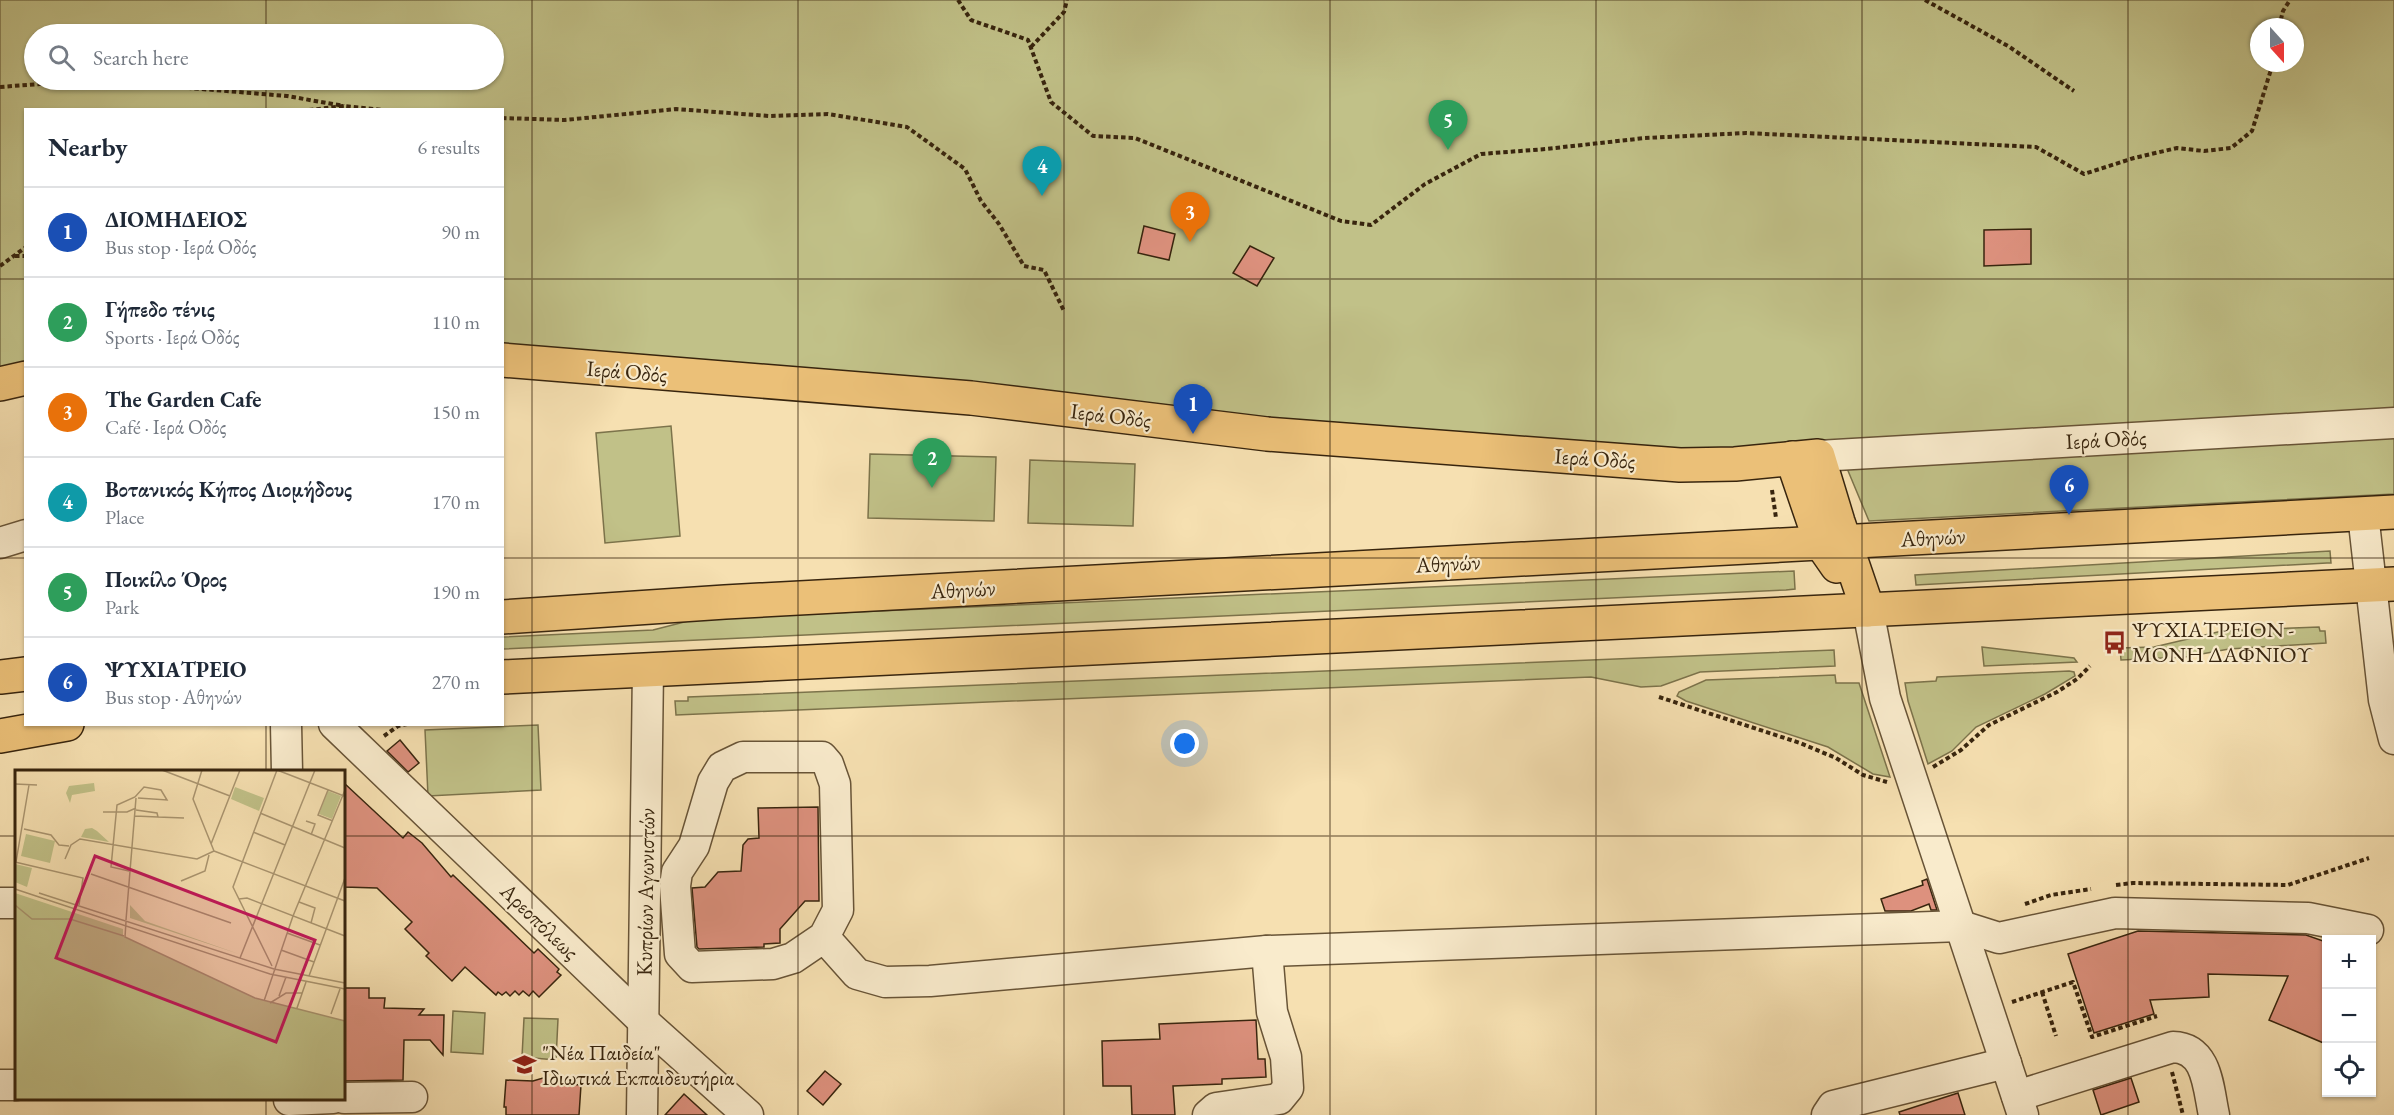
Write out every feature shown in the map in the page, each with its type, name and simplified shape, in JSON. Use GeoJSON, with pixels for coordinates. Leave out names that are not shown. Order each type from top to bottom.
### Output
{"type":"FeatureCollection","features":[{"type":"Feature","properties":{"kind":"main road","name":"Ιερά Οδός"},"geometry":{"type":"LineString","coordinates":[[504,360],[971,398],[1267,434],[1680,465],[1735,464],[1805,457]]}},
{"type":"Feature","properties":{"kind":"main road"},"geometry":{"type":"LineString","coordinates":[[0,384],[24,378]]}},
{"type":"Feature","properties":{"kind":"main road"},"geometry":{"type":"LineString","coordinates":[[1805,457],[1832,542],[1868,610]]}},
{"type":"Feature","properties":{"kind":"main road","name":"Αθηνών"},"geometry":{"type":"LineString","coordinates":[[504,617],[725,602],[2386,513]]}},
{"type":"Feature","properties":{"kind":"main road"},"geometry":{"type":"LineString","coordinates":[[504,677],[2383,584]]}},
{"type":"Feature","properties":{"kind":"main road"},"geometry":{"type":"LineString","coordinates":[[0,677],[24,674]]}},
{"type":"Feature","properties":{"kind":"main road"},"geometry":{"type":"LineString","coordinates":[[0,736],[56,726]]}},
{"type":"Feature","properties":{"kind":"street","name":"Ιερά Οδός"},"geometry":{"type":"LineString","coordinates":[[1805,457],[2394,423]]}},
{"type":"Feature","properties":{"kind":"street"},"geometry":{"type":"LineString","coordinates":[[2386,513],[2383,584],[2384,700],[2394,739]]}},
{"type":"Feature","properties":{"kind":"street"},"geometry":{"type":"LineString","coordinates":[[0,543],[24,536]]}},
{"type":"Feature","properties":{"kind":"street"},"geometry":{"type":"LineString","coordinates":[[1868,610],[1885,698],[2020,1106],[2182,1047],[2197,1056],[2203,1064],[2214,1115]]}},
{"type":"Feature","properties":{"kind":"street","name":"Κυπρίων Αγωνιστών"},"geometry":{"type":"LineString","coordinates":[[642,1115],[648,669]]}},
{"type":"Feature","properties":{"kind":"street"},"geometry":{"type":"LineString","coordinates":[[286,726],[287,770]]}},
{"type":"Feature","properties":{"kind":"street","name":"Αρεοπόλεως"},"geometry":{"type":"LineString","coordinates":[[336,726],[642,1020],[748,1115]]}},
{"type":"Feature","properties":{"kind":"street"},"geometry":{"type":"LineString","coordinates":[[743,757],[822,757],[828,764],[835,784],[838,910],[824,937],[793,958],[773,964],[692,967],[680,954],[675,886],[677,872],[694,846],[713,782],[722,767],[743,757]]}},
{"type":"Feature","properties":{"kind":"street"},"geometry":{"type":"LineString","coordinates":[[824,937],[857,974],[885,982],[930,981],[1267,951],[1961,926],[1999,938],[2115,913],[2308,918],[2368,930]]}},
{"type":"Feature","properties":{"kind":"street"},"geometry":{"type":"LineString","coordinates":[[1208,1115],[1216,1108],[1279,1099],[1288,1088],[1286,1057],[1272,1012],[1267,951]]}},
{"type":"Feature","properties":{"kind":"street"},"geometry":{"type":"LineString","coordinates":[[1827,1115],[1833,1106],[1902,1102],[2006,1063]]}},
{"type":"Feature","properties":{"kind":"street"},"geometry":{"type":"LineString","coordinates":[[345,1098],[412,1097]]}},
{"type":"Feature","properties":{"kind":"street"},"geometry":{"type":"LineString","coordinates":[[290,1104],[319,1100]]}},
{"type":"Feature","properties":{"kind":"path"},"geometry":{"type":"LineString","coordinates":[[958,0],[971,20],[1028,40],[1050,102],[1093,136],[1135,138],[1341,221],[1371,225],[1425,184],[1481,154],[1645,138],[1746,133],[2036,147],[2084,174],[2177,148],[2204,151],[2231,148],[2252,131],[2270,72]]}},
{"type":"Feature","properties":{"kind":"path"},"geometry":{"type":"LineString","coordinates":[[1031,47],[1064,12],[1066,0]]}},
{"type":"Feature","properties":{"kind":"path"},"geometry":{"type":"LineString","coordinates":[[1925,0],[2008,46],[2074,90]]}},
{"type":"Feature","properties":{"kind":"path"},"geometry":{"type":"LineString","coordinates":[[2281,18],[2290,0]]}},
{"type":"Feature","properties":{"kind":"path"},"geometry":{"type":"LineString","coordinates":[[0,87],[24,85]]}},
{"type":"Feature","properties":{"kind":"path"},"geometry":{"type":"LineString","coordinates":[[214,90],[287,96],[364,108]]}},
{"type":"Feature","properties":{"kind":"path"},"geometry":{"type":"LineString","coordinates":[[326,108],[344,106]]}},
{"type":"Feature","properties":{"kind":"path"},"geometry":{"type":"LineString","coordinates":[[504,118],[565,120],[676,109],[769,116],[828,114],[907,127],[964,169],[981,201],[999,224],[1024,266],[1044,270],[1064,311]]}},
{"type":"Feature","properties":{"kind":"path"},"geometry":{"type":"LineString","coordinates":[[0,266],[24,248]]}},
{"type":"Feature","properties":{"kind":"path"},"geometry":{"type":"LineString","coordinates":[[14,256],[24,256]]}},
{"type":"Feature","properties":{"kind":"path"},"geometry":{"type":"LineString","coordinates":[[1989,1010],[2073,982],[2092,1037],[2157,1016]]}},
{"type":"Feature","properties":{"kind":"path"},"geometry":{"type":"LineString","coordinates":[[2042,992],[2056,1036]]}},
{"type":"Feature","properties":{"kind":"path"},"geometry":{"type":"LineString","coordinates":[[2178,1047],[2171,1067],[2182,1115]]}},
{"type":"Feature","properties":{"kind":"green space"},"geometry":{"type":"Polygon","coordinates":[[[0,0],[2394,0],[2394,494],[1869,521],[1841,454],[1792,458],[504,360],[504,108],[24,108],[24,378],[0,384],[0,0]]]}},
{"type":"Feature","properties":{"kind":"green space"},"geometry":{"type":"Polygon","coordinates":[[[671,426],[680,536],[605,543],[596,433],[671,426]]]}},
{"type":"Feature","properties":{"kind":"green space"},"geometry":{"type":"Polygon","coordinates":[[[870,454],[996,457],[994,521],[868,518],[870,454]]]}},
{"type":"Feature","properties":{"kind":"green space"},"geometry":{"type":"Polygon","coordinates":[[[1030,460],[1135,464],[1133,526],[1028,523],[1030,460]]]}},
{"type":"Feature","properties":{"kind":"green space"},"geometry":{"type":"Polygon","coordinates":[[[2330,551],[2331,563],[1916,585],[1915,575],[2330,551]]]}},
{"type":"Feature","properties":{"kind":"green space"},"geometry":{"type":"Polygon","coordinates":[[[1794,571],[1795,589],[504,649],[504,637],[653,630],[696,619],[1794,571]]]}},
{"type":"Feature","properties":{"kind":"green space"},"geometry":{"type":"Polygon","coordinates":[[[2319,627],[2320,631],[2325,631],[2326,643],[2229,649],[2185,657],[2121,660],[2120,648],[2154,647],[2222,631],[2319,627]]]}},
{"type":"Feature","properties":{"kind":"green space"},"geometry":{"type":"Polygon","coordinates":[[[1982,647],[2074,658],[2077,662],[1984,666],[1982,647]]]}},
{"type":"Feature","properties":{"kind":"green space"},"geometry":{"type":"Polygon","coordinates":[[[1834,650],[1835,666],[1700,672],[1661,686],[1641,687],[1591,677],[676,715],[675,701],[688,701],[688,697],[1834,650]]]}},
{"type":"Feature","properties":{"kind":"green space"},"geometry":{"type":"Polygon","coordinates":[[[2074,672],[2075,676],[2045,694],[1976,727],[1952,751],[1928,764],[1908,701],[1905,683],[1936,681],[1937,677],[2074,672]]]}},
{"type":"Feature","properties":{"kind":"green space"},"geometry":{"type":"Polygon","coordinates":[[[1835,675],[1836,683],[1859,683],[1890,777],[1873,774],[1828,747],[1686,701],[1677,696],[1679,692],[1706,680],[1835,675]]]}},
{"type":"Feature","properties":{"kind":"green space"},"geometry":{"type":"Polygon","coordinates":[[[538,725],[541,790],[428,796],[425,730],[538,725]]]}},
{"type":"Feature","properties":{"kind":"green space"},"geometry":{"type":"Polygon","coordinates":[[[453,1011],[485,1013],[483,1054],[451,1052],[453,1011]]]}},
{"type":"Feature","properties":{"kind":"green space"},"geometry":{"type":"Polygon","coordinates":[[[524,1018],[558,1019],[556,1060],[522,1057],[524,1018]]]}},
{"type":"Feature","properties":{"kind":"building"},"geometry":{"type":"Polygon","coordinates":[[[1144,226],[1175,234],[1169,260],[1138,253],[1144,226]]]}},
{"type":"Feature","properties":{"kind":"building"},"geometry":{"type":"Polygon","coordinates":[[[2031,229],[2031,264],[1984,266],[1984,230],[2031,229]]]}},
{"type":"Feature","properties":{"kind":"building"},"geometry":{"type":"Polygon","coordinates":[[[1250,246],[1274,258],[1257,286],[1233,273],[1250,246]]]}},
{"type":"Feature","properties":{"kind":"building"},"geometry":{"type":"Polygon","coordinates":[[[400,740],[419,763],[408,772],[387,751],[400,740]]]}},
{"type":"Feature","properties":{"kind":"building"},"geometry":{"type":"Polygon","coordinates":[[[345,784],[403,838],[408,832],[422,843],[451,877],[453,875],[534,953],[538,949],[559,969],[557,972],[561,975],[539,997],[533,991],[529,996],[523,991],[519,995],[515,991],[510,996],[506,992],[502,995],[498,992],[496,995],[465,967],[452,981],[426,956],[429,953],[405,929],[412,922],[377,888],[345,887],[345,784]]]}},
{"type":"Feature","properties":{"kind":"building"},"geometry":{"type":"Polygon","coordinates":[[[818,807],[819,901],[805,901],[780,929],[780,943],[764,944],[764,947],[699,949],[692,888],[705,887],[718,872],[741,871],[743,845],[748,839],[759,838],[758,808],[818,807]]]}},
{"type":"Feature","properties":{"kind":"building"},"geometry":{"type":"Polygon","coordinates":[[[1927,879],[1937,910],[1931,910],[1929,904],[1911,911],[1885,911],[1881,899],[1923,885],[1922,881],[1927,879]]]}},
{"type":"Feature","properties":{"kind":"building"},"geometry":{"type":"Polygon","coordinates":[[[2138,931],[2306,935],[2322,941],[2322,1042],[2269,1020],[2288,976],[2208,974],[2209,997],[2150,1000],[2154,1014],[2094,1033],[2068,954],[2138,931]]]}},
{"type":"Feature","properties":{"kind":"building"},"geometry":{"type":"Polygon","coordinates":[[[345,988],[369,988],[369,998],[385,998],[384,1008],[424,1009],[419,1015],[444,1015],[443,1055],[430,1040],[404,1040],[403,1080],[345,1081],[345,988]]]}},
{"type":"Feature","properties":{"kind":"building"},"geometry":{"type":"Polygon","coordinates":[[[1256,1020],[1258,1059],[1265,1059],[1266,1077],[1222,1079],[1222,1084],[1173,1086],[1175,1115],[1132,1115],[1131,1086],[1103,1086],[1102,1041],[1160,1039],[1159,1024],[1256,1020]]]}},
{"type":"Feature","properties":{"kind":"building"},"geometry":{"type":"Polygon","coordinates":[[[825,1071],[841,1084],[823,1105],[807,1091],[825,1071]]]}},
{"type":"Feature","properties":{"kind":"building"},"geometry":{"type":"Polygon","coordinates":[[[543,1078],[552,1083],[581,1085],[579,1115],[506,1115],[506,1107],[504,1107],[506,1080],[533,1081],[543,1078]]]}},
{"type":"Feature","properties":{"kind":"building"},"geometry":{"type":"Polygon","coordinates":[[[2131,1078],[2139,1102],[2101,1115],[2093,1090],[2131,1078]]]}},
{"type":"Feature","properties":{"kind":"building"},"geometry":{"type":"Polygon","coordinates":[[[1958,1093],[1965,1115],[1900,1115],[1899,1112],[1958,1093]]]}},
{"type":"Feature","properties":{"kind":"building"},"geometry":{"type":"Polygon","coordinates":[[[684,1094],[707,1115],[665,1115],[684,1094]]]}},
{"type":"Feature","properties":{"kind":"place","name":"Ποικίλο Όρος"},"geometry":{"type":"Point","coordinates":[1448,150]}},
{"type":"Feature","properties":{"kind":"place","name":"Βοτανικός Κήπος Διομήδους"},"geometry":{"type":"Point","coordinates":[1042,196]}},
{"type":"Feature","properties":{"kind":"place","name":"The Garden Cafe"},"geometry":{"type":"Point","coordinates":[1190,242]}},
{"type":"Feature","properties":{"kind":"place","name":"ΔΙΟΜΗΔΕΙΟΣ"},"geometry":{"type":"Point","coordinates":[1193,434]}},
{"type":"Feature","properties":{"kind":"place","name":"Γήπεδο τένις"},"geometry":{"type":"Point","coordinates":[932,488]}},
{"type":"Feature","properties":{"kind":"place","name":"ΨΥΧΙΑΤΡΕΙΟ"},"geometry":{"type":"Point","coordinates":[2069,515]}},
{"type":"Feature","properties":{"kind":"place","name":"ΨΥΧΙΑΤΡΕΙΟΝ - ΜΟΝΗ ΔΑΦΝΙΟΥ"},"geometry":{"type":"Point","coordinates":[2114,642]}},
{"type":"Feature","properties":{"kind":"place","name":"\"Νέα Παιδεία\" Ιδιωτικά Εκπαιδευτήρια"},"geometry":{"type":"Point","coordinates":[524,1065]}}]}
